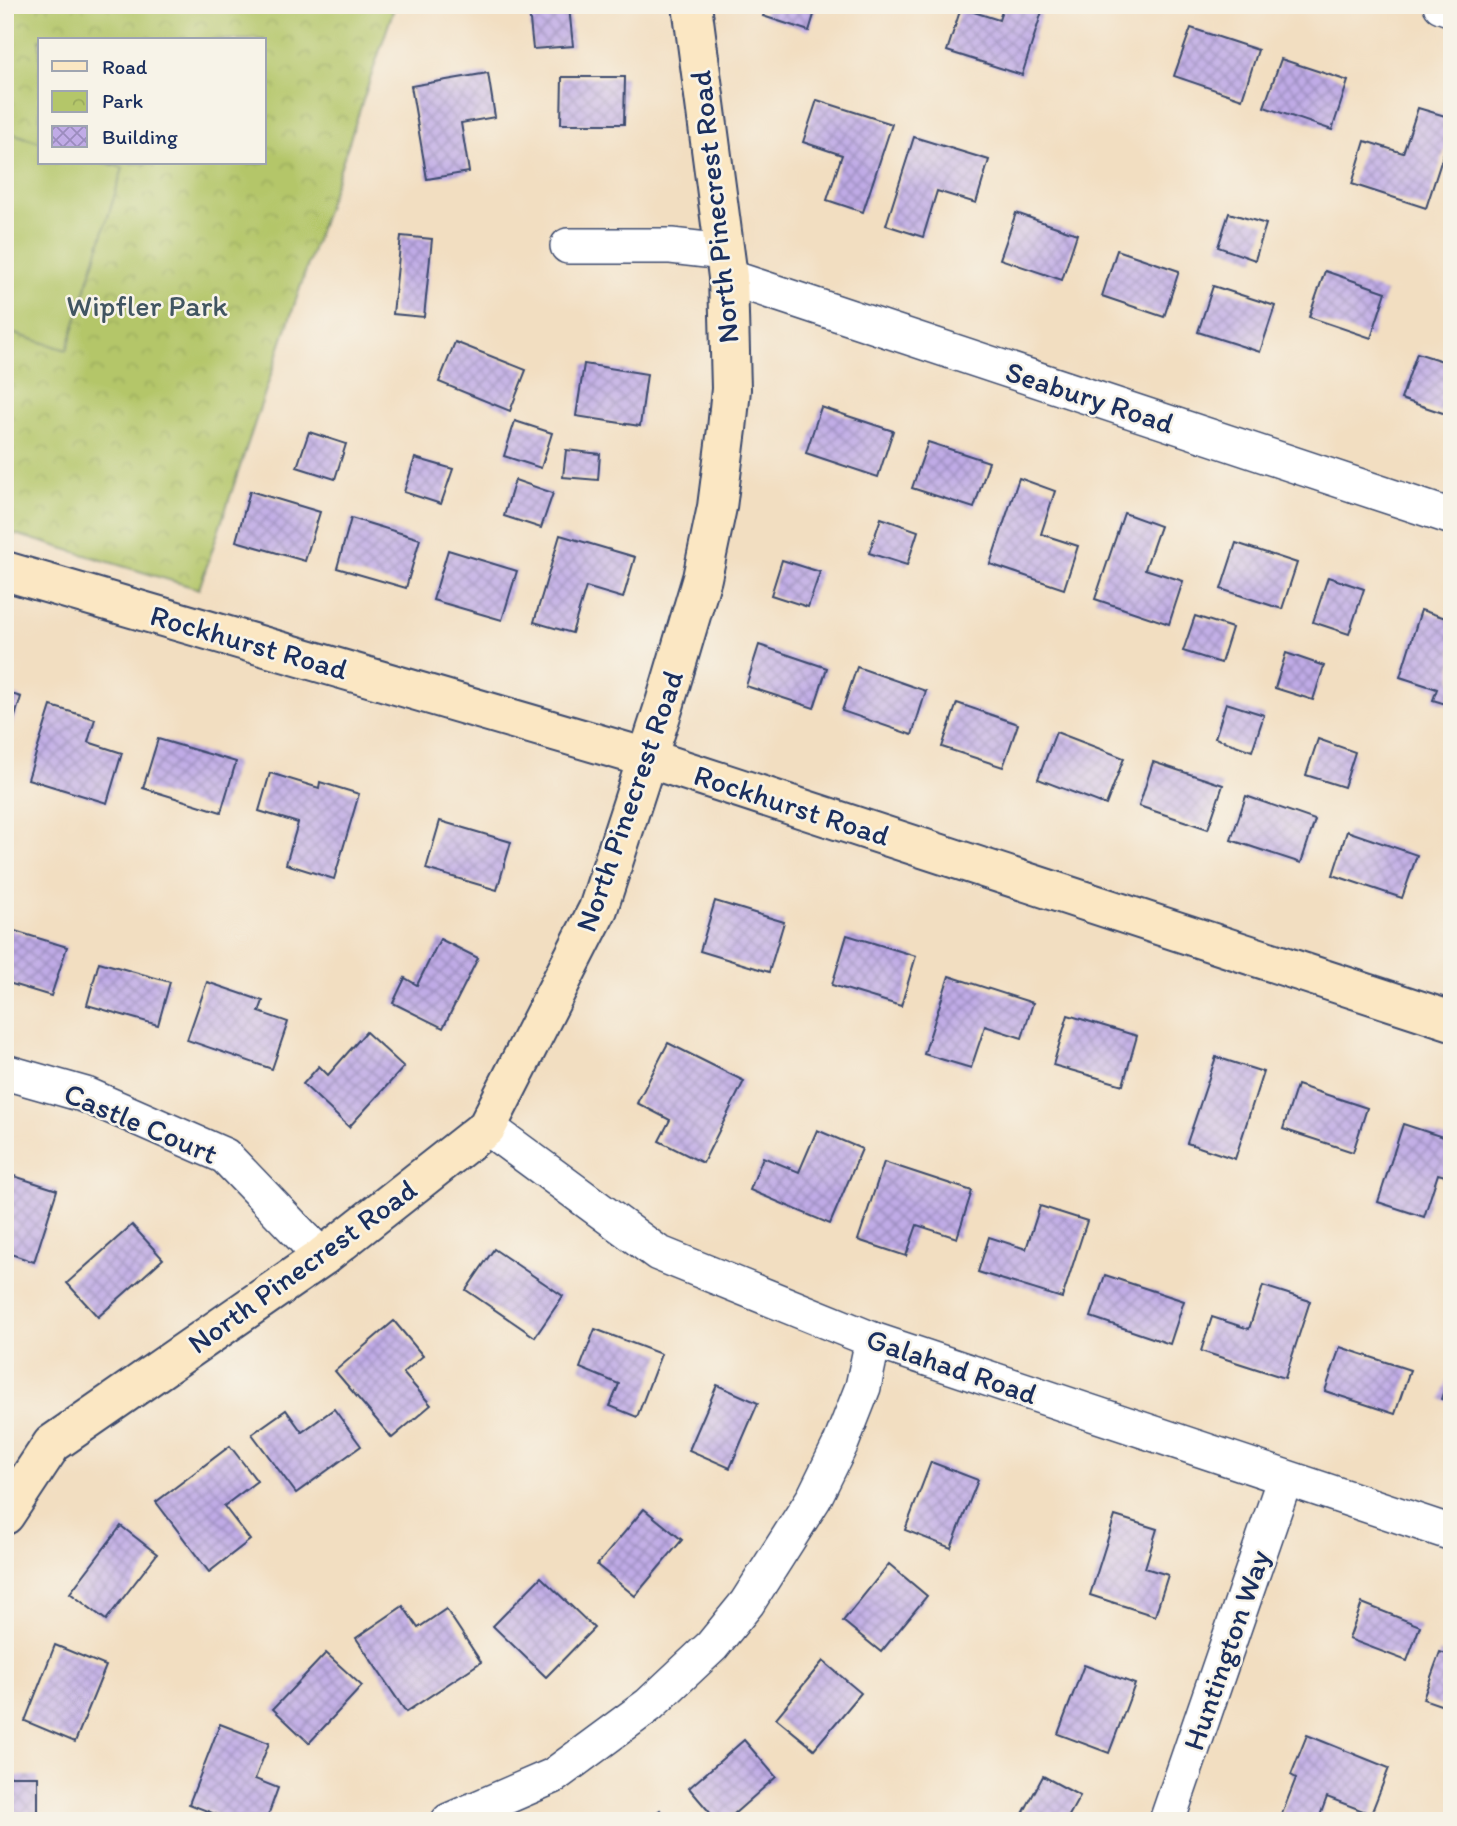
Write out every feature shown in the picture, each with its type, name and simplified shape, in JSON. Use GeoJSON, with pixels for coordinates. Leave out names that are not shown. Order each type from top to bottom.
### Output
{"type":"FeatureCollection","features":[{"type":"Feature","properties":{"kind":"street","name":"North Pinecrest Road"},"geometry":{"type":"LineString","coordinates":[[5,1515],[52,1444],[322,1257],[487,1126],[598,909],[702,578],[717,507],[731,389],[726,265],[692,5]]}},
{"type":"Feature","properties":{"kind":"street"},"geometry":{"type":"LineString","coordinates":[[1441,5],[1452,9]]}},
{"type":"Feature","properties":{"kind":"street","name":"Seabury Road"},"geometry":{"type":"LineString","coordinates":[[568,246],[671,246],[1452,517]]}},
{"type":"Feature","properties":{"kind":"street","name":"Rockhurst Road"},"geometry":{"type":"LineString","coordinates":[[5,571],[647,758],[1452,1021]]}},
{"type":"Feature","properties":{"kind":"street","name":"Castle Court"},"geometry":{"type":"LineString","coordinates":[[5,1072],[86,1096],[225,1156],[322,1257]]}},
{"type":"Feature","properties":{"kind":"street","name":"Galahad Road"},"geometry":{"type":"LineString","coordinates":[[487,1126],[659,1253],[873,1340],[1452,1533]]}},
{"type":"Feature","properties":{"kind":"street"},"geometry":{"type":"LineString","coordinates":[[449,1821],[553,1776],[649,1705],[712,1646],[747,1603],[814,1498],[841,1443],[863,1387],[873,1340]]}},
{"type":"Feature","properties":{"kind":"street","name":"Huntington Way"},"geometry":{"type":"LineString","coordinates":[[1167,1821],[1285,1478]]}},
{"type":"Feature","properties":{"kind":"green space","name":"Wipfler Park"},"geometry":{"type":"Polygon","coordinates":[[[5,5],[395,5],[199,589],[5,531],[5,5]]]}},
{"type":"Feature","properties":{"kind":"green space"},"geometry":{"type":"Polygon","coordinates":[[[5,131],[38,141],[38,164],[110,164],[123,168],[67,350],[5,331],[5,131]]]}},
{"type":"Feature","properties":{"kind":"building"},"geometry":{"type":"Polygon","coordinates":[[[767,5],[817,5],[809,31],[763,16],[767,5]]]}},
{"type":"Feature","properties":{"kind":"building"},"geometry":{"type":"Polygon","coordinates":[[[1004,5],[1044,5],[1022,75],[947,51],[961,8],[999,20],[1004,5]]]}},
{"type":"Feature","properties":{"kind":"building"},"geometry":{"type":"Polygon","coordinates":[[[569,7],[573,46],[533,49],[529,11],[569,7]]]}},
{"type":"Feature","properties":{"kind":"building"},"geometry":{"type":"Polygon","coordinates":[[[1191,28],[1258,50],[1242,99],[1174,76],[1191,28]]]}},
{"type":"Feature","properties":{"kind":"building"},"geometry":{"type":"Polygon","coordinates":[[[1281,59],[1348,81],[1332,130],[1264,107],[1281,59]]]}},
{"type":"Feature","properties":{"kind":"building"},"geometry":{"type":"Polygon","coordinates":[[[488,73],[495,117],[461,123],[469,172],[427,179],[411,86],[488,73]]]}},
{"type":"Feature","properties":{"kind":"building"},"geometry":{"type":"Polygon","coordinates":[[[562,77],[625,77],[624,124],[561,124],[562,77]]]}},
{"type":"Feature","properties":{"kind":"building"},"geometry":{"type":"Polygon","coordinates":[[[817,100],[892,124],[863,212],[827,200],[842,155],[803,142],[817,100]]]}},
{"type":"Feature","properties":{"kind":"building"},"geometry":{"type":"Polygon","coordinates":[[[1418,108],[1452,118],[1452,128],[1426,208],[1352,184],[1365,141],[1403,153],[1418,108]]]}},
{"type":"Feature","properties":{"kind":"building"},"geometry":{"type":"Polygon","coordinates":[[[914,137],[989,160],[976,203],[937,191],[923,237],[886,225],[914,137]]]}},
{"type":"Feature","properties":{"kind":"building"},"geometry":{"type":"Polygon","coordinates":[[[1016,213],[1077,234],[1062,280],[1000,259],[1016,213]]]}},
{"type":"Feature","properties":{"kind":"building"},"geometry":{"type":"Polygon","coordinates":[[[1229,213],[1266,224],[1255,260],[1218,247],[1229,213]]]}},
{"type":"Feature","properties":{"kind":"building"},"geometry":{"type":"Polygon","coordinates":[[[401,236],[432,239],[424,317],[393,314],[401,236]]]}},
{"type":"Feature","properties":{"kind":"building"},"geometry":{"type":"Polygon","coordinates":[[[1117,250],[1179,271],[1164,317],[1102,296],[1117,250]]]}},
{"type":"Feature","properties":{"kind":"building"},"geometry":{"type":"Polygon","coordinates":[[[1325,271],[1386,292],[1371,338],[1309,317],[1325,271]]]}},
{"type":"Feature","properties":{"kind":"building"},"geometry":{"type":"Polygon","coordinates":[[[1213,286],[1275,306],[1260,352],[1198,332],[1213,286]]]}},
{"type":"Feature","properties":{"kind":"building"},"geometry":{"type":"Polygon","coordinates":[[[455,342],[526,370],[510,411],[439,382],[455,342]]]}},
{"type":"Feature","properties":{"kind":"building"},"geometry":{"type":"Polygon","coordinates":[[[1417,353],[1452,364],[1452,416],[1401,399],[1417,353]]]}},
{"type":"Feature","properties":{"kind":"building"},"geometry":{"type":"Polygon","coordinates":[[[584,364],[647,374],[640,426],[576,416],[584,364]]]}},
{"type":"Feature","properties":{"kind":"building"},"geometry":{"type":"Polygon","coordinates":[[[821,407],[893,431],[878,477],[806,453],[821,407]]]}},
{"type":"Feature","properties":{"kind":"building"},"geometry":{"type":"Polygon","coordinates":[[[515,421],[552,433],[541,468],[504,456],[515,421]]]}},
{"type":"Feature","properties":{"kind":"building"},"geometry":{"type":"Polygon","coordinates":[[[309,432],[346,444],[335,479],[297,467],[309,432]]]}},
{"type":"Feature","properties":{"kind":"building"},"geometry":{"type":"Polygon","coordinates":[[[928,442],[989,462],[974,508],[912,488],[928,442]]]}},
{"type":"Feature","properties":{"kind":"building"},"geometry":{"type":"Polygon","coordinates":[[[566,450],[600,454],[598,480],[563,477],[566,450]]]}},
{"type":"Feature","properties":{"kind":"building"},"geometry":{"type":"Polygon","coordinates":[[[415,458],[453,469],[441,504],[404,492],[415,458]]]}},
{"type":"Feature","properties":{"kind":"building"},"geometry":{"type":"Polygon","coordinates":[[[1019,478],[1055,491],[1041,534],[1078,546],[1064,589],[990,564],[1019,478]]]}},
{"type":"Feature","properties":{"kind":"building"},"geometry":{"type":"Polygon","coordinates":[[[515,480],[553,493],[541,528],[504,516],[515,480]]]}},
{"type":"Feature","properties":{"kind":"building"},"geometry":{"type":"Polygon","coordinates":[[[250,491],[320,512],[305,561],[236,541],[250,491]]]}},
{"type":"Feature","properties":{"kind":"building"},"geometry":{"type":"Polygon","coordinates":[[[1124,513],[1160,526],[1145,569],[1183,581],[1169,624],[1095,599],[1124,513]]]}},
{"type":"Feature","properties":{"kind":"building"},"geometry":{"type":"Polygon","coordinates":[[[351,518],[420,539],[406,588],[337,568],[351,518]]]}},
{"type":"Feature","properties":{"kind":"building"},"geometry":{"type":"Polygon","coordinates":[[[881,518],[918,531],[907,565],[869,553],[881,518]]]}},
{"type":"Feature","properties":{"kind":"building"},"geometry":{"type":"Polygon","coordinates":[[[560,535],[635,557],[623,598],[586,587],[572,633],[534,622],[560,535]]]}},
{"type":"Feature","properties":{"kind":"building"},"geometry":{"type":"Polygon","coordinates":[[[1236,543],[1297,563],[1282,609],[1221,589],[1236,543]]]}},
{"type":"Feature","properties":{"kind":"building"},"geometry":{"type":"Polygon","coordinates":[[[448,550],[517,571],[502,620],[433,600],[448,550]]]}},
{"type":"Feature","properties":{"kind":"building"},"geometry":{"type":"Polygon","coordinates":[[[782,560],[820,572],[808,607],[771,595],[782,560]]]}},
{"type":"Feature","properties":{"kind":"building"},"geometry":{"type":"Polygon","coordinates":[[[1328,577],[1364,589],[1349,634],[1313,622],[1328,577]]]}},
{"type":"Feature","properties":{"kind":"building"},"geometry":{"type":"Polygon","coordinates":[[[1421,610],[1452,620],[1452,706],[1433,700],[1437,689],[1400,677],[1421,610]]]}},
{"type":"Feature","properties":{"kind":"building"},"geometry":{"type":"Polygon","coordinates":[[[1195,616],[1232,628],[1221,663],[1183,651],[1195,616]]]}},
{"type":"Feature","properties":{"kind":"building"},"geometry":{"type":"Polygon","coordinates":[[[759,645],[827,668],[814,708],[746,686],[759,645]]]}},
{"type":"Feature","properties":{"kind":"building"},"geometry":{"type":"Polygon","coordinates":[[[1286,653],[1324,666],[1313,700],[1275,688],[1286,653]]]}},
{"type":"Feature","properties":{"kind":"building"},"geometry":{"type":"Polygon","coordinates":[[[857,667],[926,691],[912,735],[842,711],[857,667]]]}},
{"type":"Feature","properties":{"kind":"building"},"geometry":{"type":"Polygon","coordinates":[[[5,692],[21,697],[8,739],[5,738],[5,692]]]}},
{"type":"Feature","properties":{"kind":"building"},"geometry":{"type":"Polygon","coordinates":[[[957,703],[1018,724],[1003,767],[942,747],[957,703]]]}},
{"type":"Feature","properties":{"kind":"building"},"geometry":{"type":"Polygon","coordinates":[[[1226,703],[1264,715],[1252,751],[1215,738],[1226,703]]]}},
{"type":"Feature","properties":{"kind":"building"},"geometry":{"type":"Polygon","coordinates":[[[51,706],[95,719],[88,742],[122,753],[107,803],[28,779],[51,706]]]}},
{"type":"Feature","properties":{"kind":"building"},"geometry":{"type":"Polygon","coordinates":[[[1056,732],[1124,758],[1106,805],[1038,779],[1056,732]]]}},
{"type":"Feature","properties":{"kind":"building"},"geometry":{"type":"Polygon","coordinates":[[[158,739],[236,762],[221,812],[143,788],[158,739]]]}},
{"type":"Feature","properties":{"kind":"building"},"geometry":{"type":"Polygon","coordinates":[[[1318,739],[1355,752],[1344,787],[1306,775],[1318,739]]]}},
{"type":"Feature","properties":{"kind":"building"},"geometry":{"type":"Polygon","coordinates":[[[1153,762],[1223,785],[1208,829],[1139,806],[1153,762]]]}},
{"type":"Feature","properties":{"kind":"building"},"geometry":{"type":"Polygon","coordinates":[[[270,773],[319,788],[320,782],[359,794],[334,879],[286,864],[298,823],[259,811],[270,773]]]}},
{"type":"Feature","properties":{"kind":"building"},"geometry":{"type":"Polygon","coordinates":[[[1246,796],[1315,820],[1301,863],[1231,840],[1246,796]]]}},
{"type":"Feature","properties":{"kind":"building"},"geometry":{"type":"Polygon","coordinates":[[[440,821],[511,842],[497,890],[426,869],[440,821]]]}},
{"type":"Feature","properties":{"kind":"building"},"geometry":{"type":"Polygon","coordinates":[[[1347,831],[1417,855],[1402,898],[1333,875],[1347,831]]]}},
{"type":"Feature","properties":{"kind":"building"},"geometry":{"type":"Polygon","coordinates":[[[715,901],[784,922],[769,972],[700,951],[715,901]]]}},
{"type":"Feature","properties":{"kind":"building"},"geometry":{"type":"Polygon","coordinates":[[[5,928],[67,947],[51,996],[5,982],[5,928]]]}},
{"type":"Feature","properties":{"kind":"building"},"geometry":{"type":"Polygon","coordinates":[[[847,935],[916,956],[901,1006],[832,985],[847,935]]]}},
{"type":"Feature","properties":{"kind":"building"},"geometry":{"type":"Polygon","coordinates":[[[440,939],[478,958],[443,1028],[393,1003],[405,978],[417,985],[440,939]]]}},
{"type":"Feature","properties":{"kind":"building"},"geometry":{"type":"Polygon","coordinates":[[[99,962],[170,982],[158,1025],[87,1005],[99,962]]]}},
{"type":"Feature","properties":{"kind":"building"},"geometry":{"type":"Polygon","coordinates":[[[949,976],[1033,1003],[1022,1038],[985,1026],[971,1068],[924,1054],[949,976]]]}},
{"type":"Feature","properties":{"kind":"building"},"geometry":{"type":"Polygon","coordinates":[[[207,982],[263,1001],[259,1012],[288,1022],[272,1069],[187,1040],[207,982]]]}},
{"type":"Feature","properties":{"kind":"building"},"geometry":{"type":"Polygon","coordinates":[[[1068,1015],[1137,1036],[1123,1085],[1053,1065],[1068,1015]]]}},
{"type":"Feature","properties":{"kind":"building"},"geometry":{"type":"Polygon","coordinates":[[[366,1032],[404,1067],[349,1127],[303,1084],[319,1066],[328,1075],[366,1032]]]}},
{"type":"Feature","properties":{"kind":"building"},"geometry":{"type":"Polygon","coordinates":[[[668,1043],[744,1081],[703,1163],[659,1141],[670,1120],[637,1103],[668,1043]]]}},
{"type":"Feature","properties":{"kind":"building"},"geometry":{"type":"Polygon","coordinates":[[[1216,1057],[1263,1072],[1235,1159],[1187,1143],[1216,1057]]]}},
{"type":"Feature","properties":{"kind":"building"},"geometry":{"type":"Polygon","coordinates":[[[1297,1085],[1367,1108],[1353,1152],[1283,1129],[1297,1085]]]}},
{"type":"Feature","properties":{"kind":"building"},"geometry":{"type":"Polygon","coordinates":[[[1403,1124],[1452,1140],[1452,1178],[1438,1174],[1424,1217],[1378,1202],[1403,1124]]]}},
{"type":"Feature","properties":{"kind":"building"},"geometry":{"type":"Polygon","coordinates":[[[817,1130],[862,1149],[830,1224],[750,1190],[763,1157],[799,1172],[817,1130]]]}},
{"type":"Feature","properties":{"kind":"building"},"geometry":{"type":"Polygon","coordinates":[[[884,1162],[972,1191],[957,1238],[917,1225],[906,1256],[858,1240],[884,1162]]]}},
{"type":"Feature","properties":{"kind":"building"},"geometry":{"type":"Polygon","coordinates":[[[14,1176],[57,1190],[34,1262],[5,1252],[5,1202],[14,1176]]]}},
{"type":"Feature","properties":{"kind":"building"},"geometry":{"type":"Polygon","coordinates":[[[1040,1206],[1087,1221],[1062,1298],[978,1272],[989,1237],[1026,1249],[1040,1206]]]}},
{"type":"Feature","properties":{"kind":"building"},"geometry":{"type":"Polygon","coordinates":[[[132,1225],[163,1259],[98,1317],[67,1283],[132,1225]]]}},
{"type":"Feature","properties":{"kind":"building"},"geometry":{"type":"Polygon","coordinates":[[[494,1249],[563,1296],[535,1337],[466,1290],[494,1249]]]}},
{"type":"Feature","properties":{"kind":"building"},"geometry":{"type":"Polygon","coordinates":[[[1105,1275],[1184,1301],[1170,1344],[1091,1317],[1105,1275]]]}},
{"type":"Feature","properties":{"kind":"building"},"geometry":{"type":"Polygon","coordinates":[[[1263,1286],[1310,1301],[1285,1378],[1201,1351],[1212,1317],[1249,1329],[1263,1286]]]}},
{"type":"Feature","properties":{"kind":"building"},"geometry":{"type":"Polygon","coordinates":[[[394,1321],[423,1356],[403,1373],[431,1405],[392,1438],[335,1371],[394,1321]]]}},
{"type":"Feature","properties":{"kind":"building"},"geometry":{"type":"Polygon","coordinates":[[[595,1329],[661,1354],[637,1417],[610,1406],[619,1384],[580,1368],[595,1329]]]}},
{"type":"Feature","properties":{"kind":"building"},"geometry":{"type":"Polygon","coordinates":[[[1340,1347],[1410,1370],[1395,1414],[1325,1391],[1340,1347]]]}},
{"type":"Feature","properties":{"kind":"building"},"geometry":{"type":"Polygon","coordinates":[[[1452,1369],[1452,1403],[1441,1399],[1452,1369]]]}},
{"type":"Feature","properties":{"kind":"building"},"geometry":{"type":"Polygon","coordinates":[[[717,1385],[758,1403],[730,1468],[689,1450],[717,1385]]]}},
{"type":"Feature","properties":{"kind":"building"},"geometry":{"type":"Polygon","coordinates":[[[334,1409],[361,1446],[296,1493],[252,1434],[286,1410],[302,1432],[334,1409]]]}},
{"type":"Feature","properties":{"kind":"building"},"geometry":{"type":"Polygon","coordinates":[[[230,1446],[257,1481],[224,1506],[250,1540],[209,1572],[156,1502],[230,1446]]]}},
{"type":"Feature","properties":{"kind":"building"},"geometry":{"type":"Polygon","coordinates":[[[931,1462],[978,1480],[951,1548],[905,1530],[931,1462]]]}},
{"type":"Feature","properties":{"kind":"building"},"geometry":{"type":"Polygon","coordinates":[[[644,1509],[682,1540],[635,1596],[597,1565],[644,1509]]]}},
{"type":"Feature","properties":{"kind":"building"},"geometry":{"type":"Polygon","coordinates":[[[1115,1516],[1157,1529],[1145,1568],[1168,1575],[1155,1616],[1090,1595],[1115,1516]]]}},
{"type":"Feature","properties":{"kind":"building"},"geometry":{"type":"Polygon","coordinates":[[[121,1526],[157,1554],[106,1620],[70,1593],[121,1526]]]}},
{"type":"Feature","properties":{"kind":"building"},"geometry":{"type":"Polygon","coordinates":[[[889,1564],[927,1596],[881,1652],[843,1621],[889,1564]]]}},
{"type":"Feature","properties":{"kind":"building"},"geometry":{"type":"Polygon","coordinates":[[[541,1577],[594,1628],[546,1677],[493,1626],[541,1577]]]}},
{"type":"Feature","properties":{"kind":"building"},"geometry":{"type":"Polygon","coordinates":[[[1362,1603],[1420,1626],[1407,1661],[1349,1639],[1362,1603]]]}},
{"type":"Feature","properties":{"kind":"building"},"geometry":{"type":"Polygon","coordinates":[[[403,1606],[418,1628],[446,1609],[481,1662],[406,1712],[356,1638],[403,1606]]]}},
{"type":"Feature","properties":{"kind":"building"},"geometry":{"type":"Polygon","coordinates":[[[55,1645],[106,1666],[75,1742],[25,1721],[55,1645]]]}},
{"type":"Feature","properties":{"kind":"building"},"geometry":{"type":"Polygon","coordinates":[[[1440,1652],[1452,1656],[1452,1709],[1423,1699],[1440,1652]]]}},
{"type":"Feature","properties":{"kind":"building"},"geometry":{"type":"Polygon","coordinates":[[[326,1653],[362,1686],[309,1743],[273,1709],[326,1653]]]}},
{"type":"Feature","properties":{"kind":"building"},"geometry":{"type":"Polygon","coordinates":[[[823,1661],[861,1693],[814,1749],[776,1718],[823,1661]]]}},
{"type":"Feature","properties":{"kind":"building"},"geometry":{"type":"Polygon","coordinates":[[[1084,1665],[1135,1684],[1109,1753],[1058,1734],[1084,1665]]]}},
{"type":"Feature","properties":{"kind":"building"},"geometry":{"type":"Polygon","coordinates":[[[220,1724],[269,1743],[255,1779],[278,1788],[266,1821],[233,1821],[189,1804],[220,1724]]]}},
{"type":"Feature","properties":{"kind":"building"},"geometry":{"type":"Polygon","coordinates":[[[1307,1735],[1389,1768],[1371,1814],[1327,1797],[1318,1821],[1280,1819],[1296,1778],[1291,1775],[1307,1735]]]}},
{"type":"Feature","properties":{"kind":"building"},"geometry":{"type":"Polygon","coordinates":[[[744,1740],[776,1777],[726,1821],[717,1821],[689,1788],[744,1740]]]}},
{"type":"Feature","properties":{"kind":"building"},"geometry":{"type":"Polygon","coordinates":[[[5,1776],[38,1776],[38,1821],[5,1821],[5,1776]]]}},
{"type":"Feature","properties":{"kind":"building"},"geometry":{"type":"Polygon","coordinates":[[[1043,1776],[1080,1796],[1066,1821],[1019,1821],[1043,1776]]]}},
{"type":"Feature","properties":{"kind":"building"},"geometry":{"type":"Polygon","coordinates":[[[660,1810],[667,1821],[645,1821],[660,1810]]]}}]}
